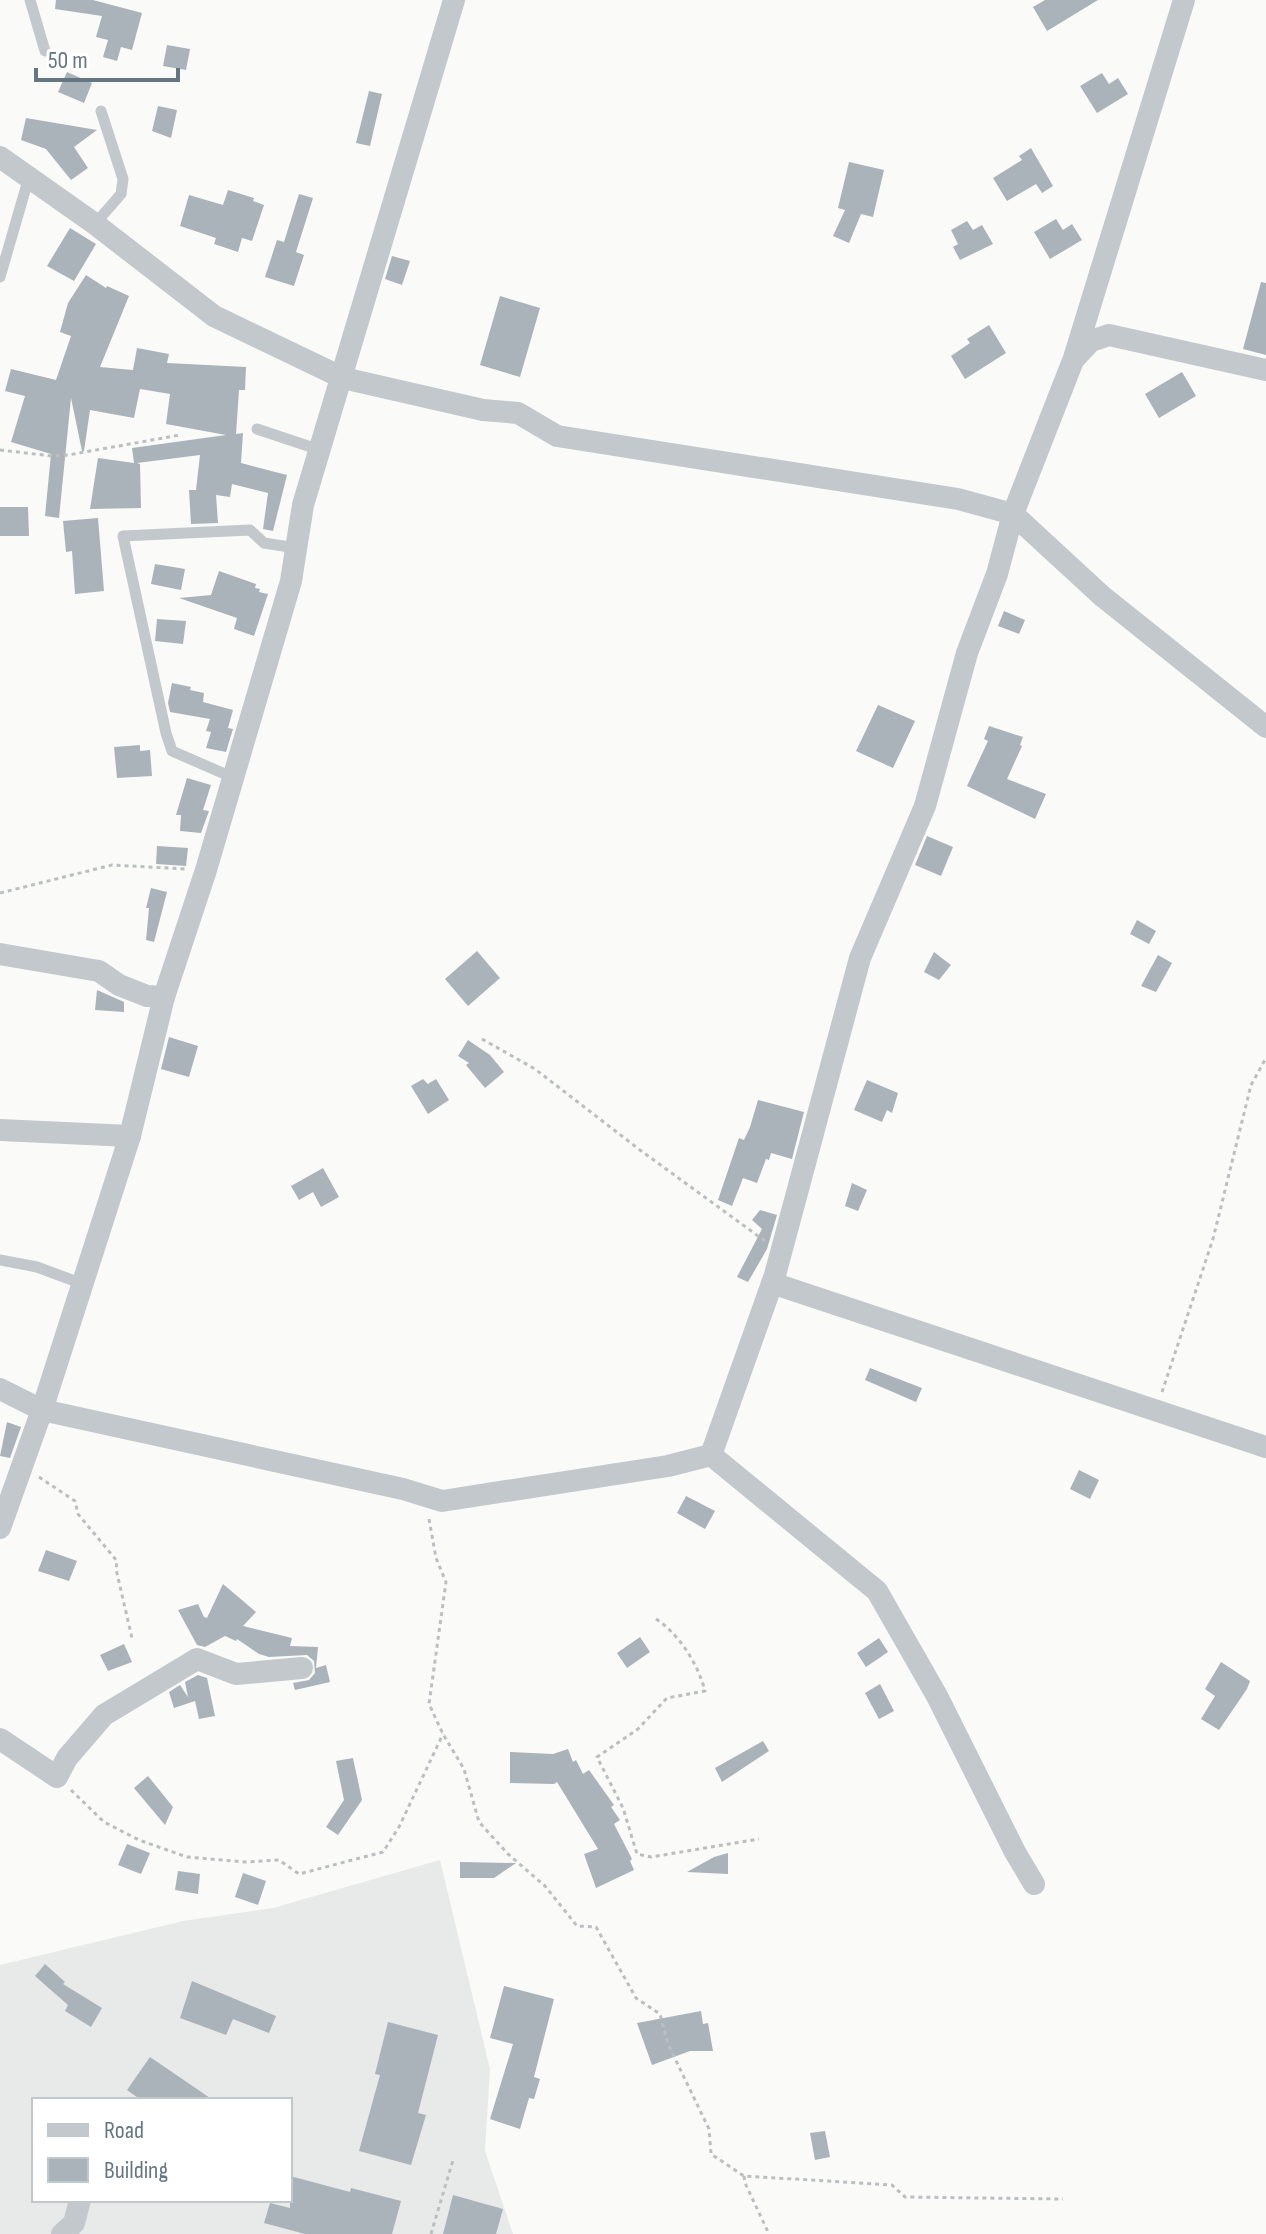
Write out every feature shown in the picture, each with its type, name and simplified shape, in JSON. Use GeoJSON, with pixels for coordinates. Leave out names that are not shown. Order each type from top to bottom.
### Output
{"type":"FeatureCollection","features":[{"type":"Feature","properties":{"kind":"street"},"geometry":{"type":"LineString","coordinates":[[0,1528],[42,1410],[130,1136],[164,997],[206,870],[291,581],[303,505],[454,0]]}},
{"type":"Feature","properties":{"kind":"street"},"geometry":{"type":"LineString","coordinates":[[711,1455],[772,1283],[860,958],[925,806],[967,653],[997,574],[1013,514],[1074,358],[1184,0]]}},
{"type":"Feature","properties":{"kind":"street"},"geometry":{"type":"LineString","coordinates":[[0,157],[95,224],[214,316],[343,378],[483,410],[518,413],[557,436],[958,499],[1013,514],[1102,596],[1266,727]]}},
{"type":"Feature","properties":{"kind":"street"},"geometry":{"type":"LineString","coordinates":[[1074,358],[1091,341],[1109,335],[1266,370]]}},
{"type":"Feature","properties":{"kind":"street"},"geometry":{"type":"LineString","coordinates":[[0,954],[99,971],[119,985],[147,996],[164,997]]}},
{"type":"Feature","properties":{"kind":"street"},"geometry":{"type":"LineString","coordinates":[[0,1130],[130,1136]]}},
{"type":"Feature","properties":{"kind":"street"},"geometry":{"type":"LineString","coordinates":[[772,1283],[1266,1447]]}},
{"type":"Feature","properties":{"kind":"street"},"geometry":{"type":"LineString","coordinates":[[0,1389],[42,1410],[442,1501],[668,1466],[711,1455]]}},
{"type":"Feature","properties":{"kind":"street"},"geometry":{"type":"LineString","coordinates":[[711,1455],[877,1591],[937,1696],[1034,1884]]}},
{"type":"Feature","properties":{"kind":"street"},"geometry":{"type":"LineString","coordinates":[[0,1739],[57,1777],[67,1758],[104,1715],[197,1659],[236,1674],[302,1668]]}},
{"type":"Feature","properties":{"kind":"street"},"geometry":{"type":"LineString","coordinates":[[62,2234],[74,2223],[79,2202]]}},
{"type":"Feature","properties":{"kind":"lane"},"geometry":{"type":"LineString","coordinates":[[30,0],[45,51]]}},
{"type":"Feature","properties":{"kind":"lane"},"geometry":{"type":"LineString","coordinates":[[95,224],[121,194],[123,179],[101,111]]}},
{"type":"Feature","properties":{"kind":"lane"},"geometry":{"type":"LineString","coordinates":[[0,277],[29,177]]}},
{"type":"Feature","properties":{"kind":"lane"},"geometry":{"type":"LineString","coordinates":[[257,429],[321,450]]}},
{"type":"Feature","properties":{"kind":"lane"},"geometry":{"type":"LineString","coordinates":[[234,778],[172,751],[123,536],[250,530],[264,543],[296,548]]}},
{"type":"Feature","properties":{"kind":"lane"},"geometry":{"type":"LineString","coordinates":[[0,1260],[37,1267],[83,1284]]}},
{"type":"Feature","properties":{"kind":"path"},"geometry":{"type":"LineString","coordinates":[[0,450],[34,455],[68,455],[180,435]]}},
{"type":"Feature","properties":{"kind":"path"},"geometry":{"type":"LineString","coordinates":[[0,893],[112,865],[206,870]]}},
{"type":"Feature","properties":{"kind":"path"},"geometry":{"type":"LineString","coordinates":[[482,1039],[535,1069],[781,1252]]}},
{"type":"Feature","properties":{"kind":"path"},"geometry":{"type":"LineString","coordinates":[[1155,1411],[1213,1239],[1251,1085],[1266,1058]]}},
{"type":"Feature","properties":{"kind":"path"},"geometry":{"type":"LineString","coordinates":[[22,1467],[75,1501],[78,1514],[117,1561],[116,1569],[132,1638]]}},
{"type":"Feature","properties":{"kind":"path"},"geometry":{"type":"LineString","coordinates":[[425,1495],[436,1558],[446,1582],[429,1704],[464,1769],[479,1822],[508,1854],[545,1886],[577,1926],[596,1927],[636,1998],[660,2014],[668,2044],[709,2129],[711,2154],[744,2176],[892,2185],[905,2197],[1063,2199]]}},
{"type":"Feature","properties":{"kind":"path"},"geometry":{"type":"LineString","coordinates":[[656,1619],[669,1627],[689,1656],[701,1675],[705,1691],[667,1698],[638,1729],[597,1757],[623,1808],[637,1854],[651,1857],[759,1839]]}},
{"type":"Feature","properties":{"kind":"path"},"geometry":{"type":"LineString","coordinates":[[57,1777],[104,1822],[139,1840],[187,1857],[245,1862],[279,1860],[299,1874],[383,1852],[399,1827],[443,1734]]}},
{"type":"Feature","properties":{"kind":"path"},"geometry":{"type":"LineString","coordinates":[[431,2234],[453,2160]]}},
{"type":"Feature","properties":{"kind":"path"},"geometry":{"type":"LineString","coordinates":[[744,2176],[769,2234]]}},
{"type":"Feature","properties":{"kind":"shaded area"},"geometry":{"type":"Polygon","coordinates":[[[440,1860],[490,2069],[485,2151],[513,2234],[0,2234],[0,1965],[183,1921],[273,1908],[440,1860]]]}},
{"type":"Feature","properties":{"kind":"building"},"geometry":{"type":"Polygon","coordinates":[[[56,0],[93,0],[142,13],[132,50],[121,47],[117,61],[103,57],[108,40],[96,37],[102,16],[55,9],[56,0]]]}},
{"type":"Feature","properties":{"kind":"building"},"geometry":{"type":"Polygon","coordinates":[[[1045,0],[1098,0],[1047,31],[1033,7],[1045,0]]]}},
{"type":"Feature","properties":{"kind":"building"},"geometry":{"type":"Polygon","coordinates":[[[167,45],[190,49],[186,70],[163,66],[167,45]]]}},
{"type":"Feature","properties":{"kind":"building"},"geometry":{"type":"Polygon","coordinates":[[[67,72],[92,83],[84,103],[58,92],[67,72]]]}},
{"type":"Feature","properties":{"kind":"building"},"geometry":{"type":"Polygon","coordinates":[[[1102,73],[1109,84],[1118,78],[1128,94],[1097,113],[1080,86],[1102,73]]]}},
{"type":"Feature","properties":{"kind":"building"},"geometry":{"type":"Polygon","coordinates":[[[369,91],[382,94],[370,146],[356,143],[369,91]]]}},
{"type":"Feature","properties":{"kind":"building"},"geometry":{"type":"Polygon","coordinates":[[[158,106],[177,110],[171,138],[152,131],[158,106]]]}},
{"type":"Feature","properties":{"kind":"building"},"geometry":{"type":"Polygon","coordinates":[[[26,118],[97,130],[74,147],[88,168],[71,180],[46,149],[21,140],[26,118]]]}},
{"type":"Feature","properties":{"kind":"building"},"geometry":{"type":"Polygon","coordinates":[[[1031,148],[1053,186],[1042,193],[1036,184],[1007,201],[993,178],[1022,160],[1019,156],[1031,148]]]}},
{"type":"Feature","properties":{"kind":"building"},"geometry":{"type":"Polygon","coordinates":[[[849,162],[884,170],[873,217],[861,214],[849,243],[833,236],[845,210],[838,208],[849,162]]]}},
{"type":"Feature","properties":{"kind":"building"},"geometry":{"type":"Polygon","coordinates":[[[228,190],[254,198],[253,201],[264,205],[252,241],[242,238],[238,252],[214,244],[216,238],[180,226],[189,195],[223,205],[228,190]]]}},
{"type":"Feature","properties":{"kind":"building"},"geometry":{"type":"Polygon","coordinates":[[[299,194],[313,198],[296,252],[304,255],[294,286],[265,277],[277,240],[284,242],[299,194]]]}},
{"type":"Feature","properties":{"kind":"building"},"geometry":{"type":"Polygon","coordinates":[[[1056,219],[1063,230],[1072,224],[1082,240],[1050,259],[1034,232],[1056,219]]]}},
{"type":"Feature","properties":{"kind":"building"},"geometry":{"type":"Polygon","coordinates":[[[967,221],[973,230],[982,225],[993,244],[960,260],[953,247],[958,244],[951,230],[967,221]]]}},
{"type":"Feature","properties":{"kind":"building"},"geometry":{"type":"Polygon","coordinates":[[[70,228],[96,244],[74,281],[47,266],[70,228]]]}},
{"type":"Feature","properties":{"kind":"building"},"geometry":{"type":"Polygon","coordinates":[[[392,256],[410,261],[402,285],[385,279],[392,256]]]}},
{"type":"Feature","properties":{"kind":"building"},"geometry":{"type":"Polygon","coordinates":[[[86,275],[106,288],[129,296],[100,367],[133,370],[137,348],[169,354],[167,363],[246,367],[245,390],[239,390],[236,434],[243,433],[241,463],[287,475],[273,531],[263,529],[268,493],[232,484],[230,497],[216,495],[218,523],[191,524],[189,490],[196,490],[200,455],[137,463],[140,464],[141,508],[90,509],[98,458],[134,463],[132,448],[226,435],[166,424],[170,394],[140,389],[134,418],[90,410],[84,451],[71,398],[59,518],[45,516],[51,454],[11,442],[25,396],[5,391],[11,369],[56,380],[71,336],[60,332],[68,303],[86,275]]]}},
{"type":"Feature","properties":{"kind":"building"},"geometry":{"type":"Polygon","coordinates":[[[1261,282],[1266,283],[1266,355],[1243,349],[1261,282]]]}},
{"type":"Feature","properties":{"kind":"building"},"geometry":{"type":"Polygon","coordinates":[[[500,296],[540,308],[520,377],[480,365],[500,296]]]}},
{"type":"Feature","properties":{"kind":"building"},"geometry":{"type":"Polygon","coordinates":[[[989,325],[1006,353],[965,379],[951,356],[970,343],[967,339],[989,325]]]}},
{"type":"Feature","properties":{"kind":"building"},"geometry":{"type":"Polygon","coordinates":[[[1182,372],[1196,396],[1159,418],[1145,394],[1182,372]]]}},
{"type":"Feature","properties":{"kind":"building"},"geometry":{"type":"Polygon","coordinates":[[[0,507],[28,507],[29,536],[0,536],[0,507]]]}},
{"type":"Feature","properties":{"kind":"building"},"geometry":{"type":"Polygon","coordinates":[[[98,518],[104,591],[75,594],[72,551],[66,552],[63,521],[98,518]]]}},
{"type":"Feature","properties":{"kind":"building"},"geometry":{"type":"Polygon","coordinates":[[[155,564],[185,569],[181,590],[151,584],[155,564]]]}},
{"type":"Feature","properties":{"kind":"building"},"geometry":{"type":"Polygon","coordinates":[[[219,571],[256,584],[259,592],[268,594],[254,636],[234,629],[237,618],[179,598],[211,595],[219,571]]]}},
{"type":"Feature","properties":{"kind":"building"},"geometry":{"type":"Polygon","coordinates":[[[1004,611],[1025,620],[1019,634],[998,626],[1004,611]]]}},
{"type":"Feature","properties":{"kind":"building"},"geometry":{"type":"Polygon","coordinates":[[[157,619],[186,621],[183,644],[155,641],[157,619]]]}},
{"type":"Feature","properties":{"kind":"building"},"geometry":{"type":"Polygon","coordinates":[[[172,683],[204,693],[203,702],[233,710],[228,728],[233,729],[226,752],[206,748],[211,732],[206,731],[210,719],[170,712],[168,703],[172,683]]]}},
{"type":"Feature","properties":{"kind":"building"},"geometry":{"type":"Polygon","coordinates":[[[878,705],[915,721],[893,768],[856,751],[878,705]]]}},
{"type":"Feature","properties":{"kind":"building"},"geometry":{"type":"Polygon","coordinates":[[[989,726],[1023,737],[1007,779],[1046,794],[1035,819],[967,786],[988,741],[984,739],[989,726]]]}},
{"type":"Feature","properties":{"kind":"building"},"geometry":{"type":"Polygon","coordinates":[[[140,745],[140,751],[150,750],[152,776],[117,778],[114,747],[140,745]]]}},
{"type":"Feature","properties":{"kind":"building"},"geometry":{"type":"Polygon","coordinates":[[[187,778],[211,785],[203,810],[209,811],[201,833],[180,831],[181,815],[176,815],[187,778]]]}},
{"type":"Feature","properties":{"kind":"building"},"geometry":{"type":"Polygon","coordinates":[[[927,836],[953,847],[941,876],[915,865],[927,836]]]}},
{"type":"Feature","properties":{"kind":"building"},"geometry":{"type":"Polygon","coordinates":[[[157,846],[188,848],[186,866],[156,864],[157,846]]]}},
{"type":"Feature","properties":{"kind":"building"},"geometry":{"type":"Polygon","coordinates":[[[151,888],[167,892],[154,942],[146,940],[149,908],[146,908],[151,888]]]}},
{"type":"Feature","properties":{"kind":"building"},"geometry":{"type":"Polygon","coordinates":[[[1137,920],[1156,931],[1149,944],[1130,934],[1137,920]]]}},
{"type":"Feature","properties":{"kind":"building"},"geometry":{"type":"Polygon","coordinates":[[[477,951],[500,978],[468,1006],[445,979],[477,951]]]}},
{"type":"Feature","properties":{"kind":"building"},"geometry":{"type":"Polygon","coordinates":[[[934,952],[951,965],[939,980],[924,972],[934,952]]]}},
{"type":"Feature","properties":{"kind":"building"},"geometry":{"type":"Polygon","coordinates":[[[1158,955],[1172,963],[1156,992],[1141,986],[1158,955]]]}},
{"type":"Feature","properties":{"kind":"building"},"geometry":{"type":"Polygon","coordinates":[[[97,990],[124,1002],[124,1012],[95,1010],[97,990]]]}},
{"type":"Feature","properties":{"kind":"building"},"geometry":{"type":"Polygon","coordinates":[[[169,1037],[198,1046],[189,1077],[161,1069],[169,1037]]]}},
{"type":"Feature","properties":{"kind":"building"},"geometry":{"type":"Polygon","coordinates":[[[468,1040],[490,1055],[504,1072],[485,1088],[466,1065],[469,1063],[458,1056],[468,1040]]]}},
{"type":"Feature","properties":{"kind":"building"},"geometry":{"type":"Polygon","coordinates":[[[423,1079],[428,1084],[436,1079],[449,1100],[428,1114],[411,1086],[423,1079]]]}},
{"type":"Feature","properties":{"kind":"building"},"geometry":{"type":"Polygon","coordinates":[[[867,1080],[898,1093],[892,1113],[887,1110],[882,1122],[854,1110],[867,1080]]]}},
{"type":"Feature","properties":{"kind":"building"},"geometry":{"type":"Polygon","coordinates":[[[758,1100],[804,1112],[792,1159],[771,1153],[757,1183],[743,1178],[732,1206],[718,1200],[739,1138],[744,1140],[758,1100]]]}},
{"type":"Feature","properties":{"kind":"building"},"geometry":{"type":"Polygon","coordinates":[[[323,1168],[339,1197],[321,1207],[313,1192],[299,1200],[291,1186],[323,1168]]]}},
{"type":"Feature","properties":{"kind":"building"},"geometry":{"type":"Polygon","coordinates":[[[852,1183],[867,1190],[858,1211],[845,1206],[852,1183]]]}},
{"type":"Feature","properties":{"kind":"building"},"geometry":{"type":"Polygon","coordinates":[[[760,1210],[777,1215],[767,1249],[748,1282],[737,1277],[762,1229],[752,1220],[760,1210]]]}},
{"type":"Feature","properties":{"kind":"building"},"geometry":{"type":"Polygon","coordinates":[[[870,1368],[922,1388],[916,1402],[865,1380],[870,1368]]]}},
{"type":"Feature","properties":{"kind":"building"},"geometry":{"type":"Polygon","coordinates":[[[7,1422],[21,1427],[10,1458],[0,1456],[7,1422]]]}},
{"type":"Feature","properties":{"kind":"building"},"geometry":{"type":"Polygon","coordinates":[[[1079,1470],[1099,1480],[1090,1499],[1070,1489],[1079,1470]]]}},
{"type":"Feature","properties":{"kind":"building"},"geometry":{"type":"Polygon","coordinates":[[[686,1496],[715,1511],[705,1529],[677,1513],[686,1496]]]}},
{"type":"Feature","properties":{"kind":"building"},"geometry":{"type":"Polygon","coordinates":[[[46,1550],[77,1561],[69,1581],[38,1571],[46,1550]]]}},
{"type":"Feature","properties":{"kind":"building"},"geometry":{"type":"Polygon","coordinates":[[[223,1584],[256,1612],[243,1626],[292,1638],[290,1646],[318,1647],[316,1668],[326,1665],[330,1682],[295,1690],[293,1683],[309,1680],[315,1673],[314,1661],[307,1655],[269,1657],[237,1639],[225,1636],[205,1647],[197,1645],[178,1610],[198,1604],[207,1618],[223,1584]]]}},
{"type":"Feature","properties":{"kind":"building"},"geometry":{"type":"Polygon","coordinates":[[[640,1637],[650,1652],[627,1668],[617,1653],[640,1637]]]}},
{"type":"Feature","properties":{"kind":"building"},"geometry":{"type":"Polygon","coordinates":[[[879,1638],[888,1652],[866,1667],[857,1653],[879,1638]]]}},
{"type":"Feature","properties":{"kind":"building"},"geometry":{"type":"Polygon","coordinates":[[[124,1644],[132,1662],[108,1671],[100,1655],[124,1644]]]}},
{"type":"Feature","properties":{"kind":"building"},"geometry":{"type":"Polygon","coordinates":[[[1221,1662],[1250,1681],[1219,1730],[1201,1719],[1215,1696],[1205,1689],[1221,1662]]]}},
{"type":"Feature","properties":{"kind":"building"},"geometry":{"type":"Polygon","coordinates":[[[198,1675],[207,1678],[215,1716],[199,1719],[195,1701],[174,1708],[169,1692],[180,1685],[188,1697],[185,1682],[198,1675]]]}},
{"type":"Feature","properties":{"kind":"building"},"geometry":{"type":"Polygon","coordinates":[[[880,1684],[894,1711],[879,1719],[865,1693],[880,1684]]]}},
{"type":"Feature","properties":{"kind":"building"},"geometry":{"type":"Polygon","coordinates":[[[763,1741],[769,1751],[722,1782],[715,1768],[763,1741]]]}},
{"type":"Feature","properties":{"kind":"building"},"geometry":{"type":"Polygon","coordinates":[[[568,1749],[573,1762],[576,1760],[583,1774],[589,1770],[614,1805],[611,1807],[620,1820],[614,1824],[632,1859],[634,1870],[596,1888],[584,1854],[598,1849],[557,1782],[510,1783],[510,1752],[553,1754],[568,1749]]]}},
{"type":"Feature","properties":{"kind":"building"},"geometry":{"type":"Polygon","coordinates":[[[353,1758],[362,1800],[338,1835],[326,1827],[344,1800],[336,1761],[353,1758]]]}},
{"type":"Feature","properties":{"kind":"building"},"geometry":{"type":"Polygon","coordinates":[[[148,1776],[173,1807],[165,1825],[134,1788],[148,1776]]]}},
{"type":"Feature","properties":{"kind":"building"},"geometry":{"type":"Polygon","coordinates":[[[127,1844],[150,1853],[141,1874],[118,1865],[127,1844]]]}},
{"type":"Feature","properties":{"kind":"building"},"geometry":{"type":"Polygon","coordinates":[[[728,1853],[728,1874],[687,1872],[714,1857],[728,1853]]]}},
{"type":"Feature","properties":{"kind":"building"},"geometry":{"type":"Polygon","coordinates":[[[460,1862],[516,1863],[494,1878],[460,1878],[460,1862]]]}},
{"type":"Feature","properties":{"kind":"building"},"geometry":{"type":"Polygon","coordinates":[[[178,1871],[200,1874],[198,1894],[175,1890],[178,1871]]]}},
{"type":"Feature","properties":{"kind":"building"},"geometry":{"type":"Polygon","coordinates":[[[243,1873],[266,1881],[258,1905],[235,1897],[243,1873]]]}},
{"type":"Feature","properties":{"kind":"building"},"geometry":{"type":"Polygon","coordinates":[[[45,1964],[65,1982],[63,1984],[102,2008],[91,2027],[65,2011],[68,2005],[35,1976],[45,1964]]]}},
{"type":"Feature","properties":{"kind":"building"},"geometry":{"type":"Polygon","coordinates":[[[192,1981],[276,2016],[269,2033],[233,2019],[226,2035],[180,2018],[192,1981]]]}},
{"type":"Feature","properties":{"kind":"building"},"geometry":{"type":"Polygon","coordinates":[[[504,1986],[554,1999],[534,2077],[540,2079],[534,2099],[529,2098],[520,2129],[490,2119],[513,2044],[490,2038],[504,1986]]]}},
{"type":"Feature","properties":{"kind":"building"},"geometry":{"type":"Polygon","coordinates":[[[701,2011],[703,2024],[708,2023],[713,2051],[690,2051],[652,2065],[637,2023],[701,2011]]]}},
{"type":"Feature","properties":{"kind":"building"},"geometry":{"type":"Polygon","coordinates":[[[388,2022],[438,2035],[418,2113],[426,2115],[411,2165],[359,2151],[380,2075],[375,2074],[388,2022]]]}},
{"type":"Feature","properties":{"kind":"building"},"geometry":{"type":"Polygon","coordinates":[[[150,2057],[210,2098],[138,2098],[127,2090],[150,2057]]]}},
{"type":"Feature","properties":{"kind":"building"},"geometry":{"type":"Polygon","coordinates":[[[825,2131],[830,2157],[815,2160],[810,2133],[825,2131]]]}},
{"type":"Feature","properties":{"kind":"building"},"geometry":{"type":"Polygon","coordinates":[[[292,2177],[401,2201],[392,2234],[305,2234],[264,2223],[270,2203],[290,2208],[292,2177]]]}},
{"type":"Feature","properties":{"kind":"building"},"geometry":{"type":"Polygon","coordinates":[[[453,2195],[503,2209],[496,2234],[443,2234],[453,2195]]]}}]}
